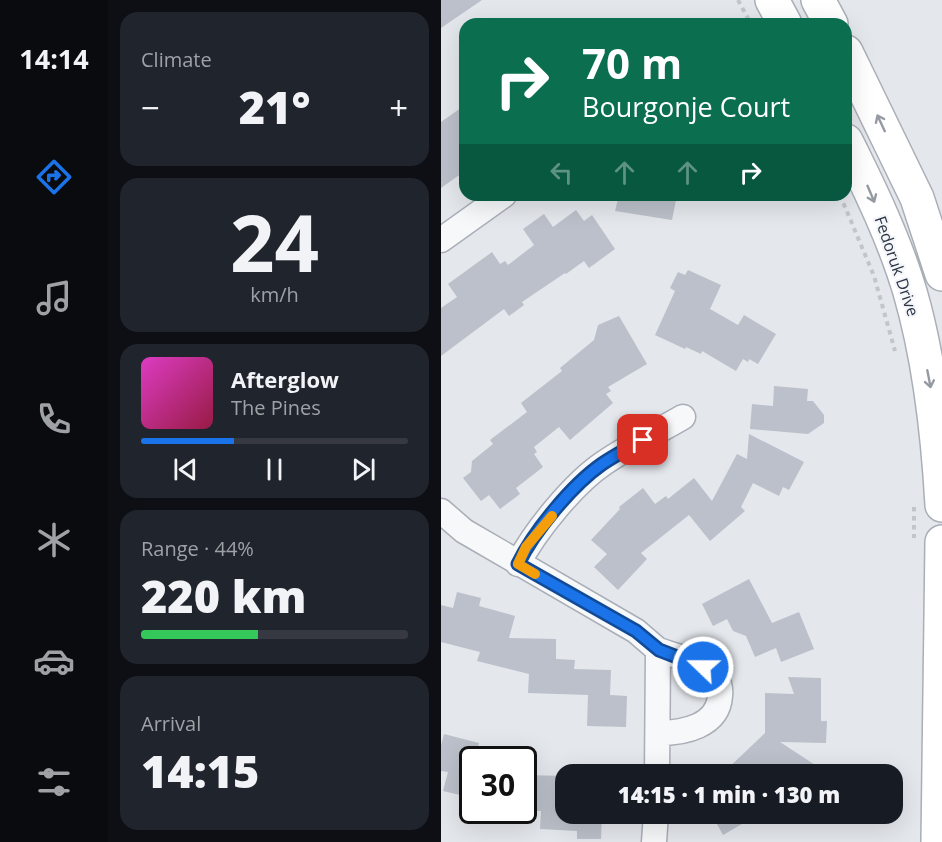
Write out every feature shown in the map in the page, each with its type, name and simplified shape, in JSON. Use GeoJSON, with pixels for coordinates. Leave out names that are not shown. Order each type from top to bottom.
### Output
{"type":"FeatureCollection","features":[{"type":"Feature","properties":{"kind":"main road"},"geometry":{"type":"LineString","coordinates":[[772,0],[782,18]]}},
{"type":"Feature","properties":{"kind":"main road"},"geometry":{"type":"LineString","coordinates":[[818,0],[828,18]]}},
{"type":"Feature","properties":{"kind":"main road"},"geometry":{"type":"LineString","coordinates":[[852,64],[917,198],[942,274]]}},
{"type":"Feature","properties":{"kind":"main road","name":"Fedoruk Drive"},"geometry":{"type":"LineString","coordinates":[[852,154],[887,231],[909,291],[931,390],[939,451],[928,501]]}},
{"type":"Feature","properties":{"kind":"main road"},"geometry":{"type":"LineString","coordinates":[[928,543],[938,842]]}},
{"type":"Feature","properties":{"kind":"street"},"geometry":{"type":"LineString","coordinates":[[441,240],[496,201]]}},
{"type":"Feature","properties":{"kind":"street"},"geometry":{"type":"LineString","coordinates":[[518,564],[526,547],[583,480],[603,464],[683,417]]}},
{"type":"Feature","properties":{"kind":"street"},"geometry":{"type":"LineString","coordinates":[[441,511],[464,531],[636,631],[659,650],[703,667],[715,676],[720,690],[719,705],[708,720],[676,733],[659,733]]}},
{"type":"Feature","properties":{"kind":"street"},"geometry":{"type":"LineString","coordinates":[[657,764],[659,650]]}},
{"type":"Feature","properties":{"kind":"street"},"geometry":{"type":"LineString","coordinates":[[654,842],[655,824]]}},
{"type":"Feature","properties":{"kind":"path"},"geometry":{"type":"LineString","coordinates":[[738,0],[748,18]]}},
{"type":"Feature","properties":{"kind":"path"},"geometry":{"type":"LineString","coordinates":[[843,201],[874,276],[895,352]]}},
{"type":"Feature","properties":{"kind":"path"},"geometry":{"type":"LineString","coordinates":[[928,501],[928,543]]}},
{"type":"Feature","properties":{"kind":"building"},"geometry":{"type":"Polygon","coordinates":[[[441,0],[482,0],[441,28],[441,0]]]}},
{"type":"Feature","properties":{"kind":"building"},"geometry":{"type":"Polygon","coordinates":[[[459,109],[459,175],[441,188],[441,122],[459,109]]]}},
{"type":"Feature","properties":{"kind":"building"},"geometry":{"type":"Polygon","coordinates":[[[618,201],[676,201],[672,220],[615,211],[618,201]]]}},
{"type":"Feature","properties":{"kind":"building"},"geometry":{"type":"Polygon","coordinates":[[[576,210],[584,221],[592,215],[615,249],[589,268],[584,261],[565,273],[522,302],[524,305],[509,316],[504,309],[441,356],[441,308],[457,297],[448,284],[492,252],[500,264],[505,261],[508,265],[534,245],[523,229],[544,214],[553,227],[576,210]]]}},
{"type":"Feature","properties":{"kind":"building"},"geometry":{"type":"Polygon","coordinates":[[[688,270],[721,285],[710,309],[738,325],[744,315],[776,334],[758,364],[749,359],[748,362],[743,359],[736,371],[702,351],[701,354],[686,347],[685,349],[655,335],[675,291],[670,288],[678,272],[685,275],[688,270]]]}},
{"type":"Feature","properties":{"kind":"building"},"geometry":{"type":"Polygon","coordinates":[[[619,316],[647,364],[608,387],[611,391],[606,394],[613,403],[570,440],[559,427],[534,447],[537,452],[534,454],[543,467],[516,488],[520,494],[500,509],[489,495],[481,501],[463,478],[471,472],[472,461],[493,444],[490,440],[527,412],[521,403],[562,371],[560,368],[594,340],[598,325],[619,316]]]}},
{"type":"Feature","properties":{"kind":"building"},"geometry":{"type":"Polygon","coordinates":[[[774,386],[808,389],[807,401],[813,401],[824,415],[824,423],[808,434],[750,429],[752,404],[773,406],[774,386]]]}},
{"type":"Feature","properties":{"kind":"building"},"geometry":{"type":"Polygon","coordinates":[[[749,434],[804,462],[789,490],[783,487],[779,496],[753,483],[741,507],[745,511],[710,541],[689,515],[641,553],[647,559],[618,590],[594,567],[607,554],[591,540],[620,509],[619,507],[643,488],[655,504],[666,496],[668,499],[694,478],[712,501],[737,454],[747,459],[749,434]]]}},
{"type":"Feature","properties":{"kind":"building"},"geometry":{"type":"Polygon","coordinates":[[[749,579],[772,623],[799,612],[814,649],[781,662],[776,648],[755,657],[746,636],[733,631],[727,619],[713,626],[702,604],[749,579]]]}},
{"type":"Feature","properties":{"kind":"building"},"geometry":{"type":"Polygon","coordinates":[[[457,592],[481,598],[479,606],[515,616],[509,638],[556,639],[556,659],[575,660],[574,669],[611,670],[610,695],[627,696],[626,727],[587,726],[588,695],[528,693],[529,674],[477,661],[480,652],[441,642],[441,605],[453,608],[457,592]]]}},
{"type":"Feature","properties":{"kind":"building"},"geometry":{"type":"Polygon","coordinates":[[[788,677],[821,678],[821,721],[827,721],[826,743],[780,742],[814,764],[732,764],[765,733],[765,693],[794,694],[788,677]]]}},
{"type":"Feature","properties":{"kind":"building"},"geometry":{"type":"Polygon","coordinates":[[[444,734],[479,743],[478,746],[459,746],[459,795],[443,791],[448,772],[441,771],[441,745],[444,734]]]}},
{"type":"Feature","properties":{"kind":"building"},"geometry":{"type":"Polygon","coordinates":[[[537,775],[555,776],[555,824],[602,824],[601,839],[577,839],[577,831],[540,829],[541,811],[537,811],[537,775]]]}},
{"type":"Feature","properties":{"kind":"building"},"geometry":{"type":"Polygon","coordinates":[[[717,824],[742,824],[723,835],[717,824]]]}},
{"type":"Feature","properties":{"kind":"slow traffic"},"geometry":{"type":"LineString","coordinates":[[535,574],[518,564],[526,547],[552,516]]}},
{"type":"Feature","properties":{"kind":"route"},"geometry":{"type":"LineString","coordinates":[[643,440],[603,464],[583,480],[526,547],[518,564],[636,631],[659,650],[703,667]]}}]}
